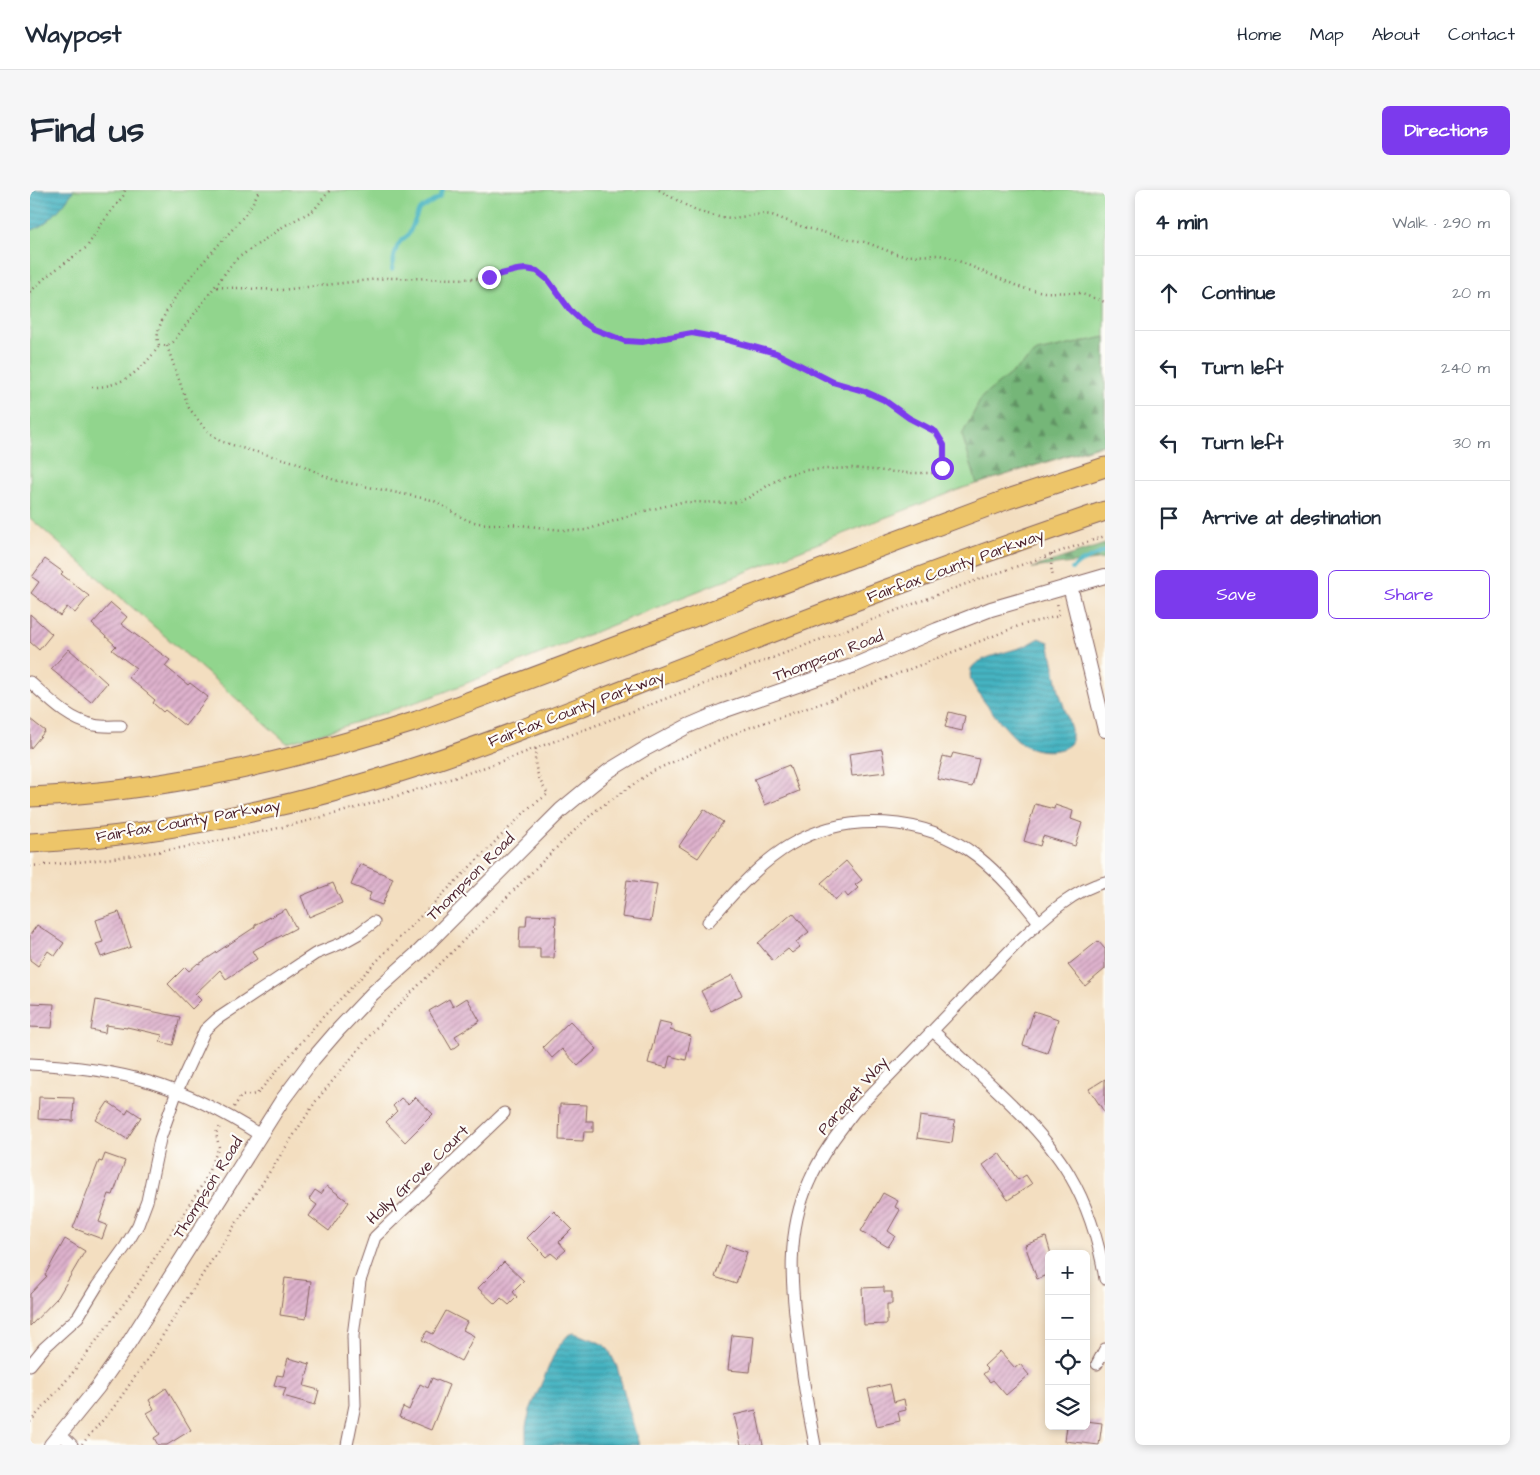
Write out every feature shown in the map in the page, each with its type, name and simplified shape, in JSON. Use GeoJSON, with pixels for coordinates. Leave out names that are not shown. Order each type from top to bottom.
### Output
{"type":"FeatureCollection","features":[{"type":"Feature","properties":{"kind":"highway"},"geometry":{"type":"LineString","coordinates":[[30,797],[98,793],[182,781],[236,770],[354,741],[417,721],[504,689],[1008,499],[1105,467]]}},
{"type":"Feature","properties":{"kind":"highway","name":"Fairfax County Parkway"},"geometry":{"type":"LineString","coordinates":[[30,843],[143,831],[206,820],[291,802],[418,766],[560,715],[990,552],[1105,512]]}},
{"type":"Feature","properties":{"kind":"street","name":"Thompson Road"},"geometry":{"type":"LineString","coordinates":[[50,1445],[98,1387],[128,1344],[260,1134],[313,1059],[373,994],[419,952],[561,810],[610,770],[688,726],[723,711],[855,666],[937,630],[991,609],[1105,576]]}},
{"type":"Feature","properties":{"kind":"street"},"geometry":{"type":"LineString","coordinates":[[1070,586],[1105,730]]}},
{"type":"Feature","properties":{"kind":"street"},"geometry":{"type":"LineString","coordinates":[[30,682],[66,713],[81,721],[95,725],[122,726]]}},
{"type":"Feature","properties":{"kind":"street"},"geometry":{"type":"LineString","coordinates":[[708,922],[737,890],[777,854],[792,844],[814,833],[834,827],[874,822],[920,829],[941,836],[963,847],[993,870],[1015,892],[1040,922]]}},
{"type":"Feature","properties":{"kind":"street","name":"Parapet Way"},"geometry":{"type":"LineString","coordinates":[[815,1445],[800,1358],[791,1281],[792,1249],[796,1223],[802,1198],[820,1158],[854,1112],[1021,939],[1077,894],[1105,882]]}},
{"type":"Feature","properties":{"kind":"street"},"geometry":{"type":"LineString","coordinates":[[30,1365],[44,1348],[78,1317],[138,1225],[147,1201],[160,1139],[177,1090],[205,1030],[217,1019],[315,954],[342,943],[374,922]]}},
{"type":"Feature","properties":{"kind":"street"},"geometry":{"type":"LineString","coordinates":[[932,1031],[1027,1119],[1059,1158],[1082,1198],[1093,1226],[1105,1278]]}},
{"type":"Feature","properties":{"kind":"street"},"geometry":{"type":"LineString","coordinates":[[30,1064],[109,1071],[144,1079],[177,1090],[228,1114],[260,1134]]}},
{"type":"Feature","properties":{"kind":"street","name":"Holly Grove Court"},"geometry":{"type":"LineString","coordinates":[[347,1445],[355,1405],[354,1336],[360,1281],[375,1237],[504,1113]]}},
{"type":"Feature","properties":{"kind":"street"},"geometry":{"type":"LineString","coordinates":[[1097,1364],[1105,1349]]}},
{"type":"Feature","properties":{"kind":"street"},"geometry":{"type":"LineString","coordinates":[[61,1434],[72,1445]]}},
{"type":"Feature","properties":{"kind":"path"},"geometry":{"type":"LineString","coordinates":[[30,292],[47,276],[87,247],[123,196],[124,190]]}},
{"type":"Feature","properties":{"kind":"path"},"geometry":{"type":"LineString","coordinates":[[159,345],[157,340],[158,329],[177,295],[244,216],[258,190]]}},
{"type":"Feature","properties":{"kind":"path"},"geometry":{"type":"LineString","coordinates":[[159,345],[167,346],[173,342],[235,260],[284,226],[314,210],[330,190]]}},
{"type":"Feature","properties":{"kind":"path"},"geometry":{"type":"LineString","coordinates":[[659,190],[696,211],[705,214],[733,218],[762,214],[772,215],[802,227],[865,242],[888,252],[904,256],[939,255],[949,257],[1022,288],[1044,292],[1079,293],[1105,302]]}},
{"type":"Feature","properties":{"kind":"path"},"geometry":{"type":"LineString","coordinates":[[167,346],[189,408],[206,430],[220,440],[245,449],[296,462],[334,480],[432,500],[457,515],[478,523],[518,524],[586,530],[645,511],[682,502],[733,503],[741,501],[783,476],[805,470],[852,468],[906,473],[932,473],[942,468],[944,462],[944,445],[936,432],[909,418],[876,396],[833,382],[776,353],[724,339],[692,333],[642,342],[615,338],[594,329],[577,318],[548,280],[533,269],[517,270],[479,279],[387,278],[280,290],[215,287]]}},
{"type":"Feature","properties":{"kind":"path"},"geometry":{"type":"LineString","coordinates":[[92,388],[109,386],[132,375],[148,361],[159,345]]}},
{"type":"Feature","properties":{"kind":"path"},"geometry":{"type":"LineString","coordinates":[[81,1445],[114,1407],[146,1361],[316,1102],[376,1028],[595,811],[653,771],[748,728],[834,699],[1021,625],[1059,616]]}},
{"type":"Feature","properties":{"kind":"path"},"geometry":{"type":"LineString","coordinates":[[536,748],[534,760],[536,773],[548,794]]}},
{"type":"Feature","properties":{"kind":"green space"},"geometry":{"type":"Polygon","coordinates":[[[30,190],[1105,190],[1105,444],[963,488],[811,546],[437,695],[339,728],[287,743],[30,518],[30,190]]]}},
{"type":"Feature","properties":{"kind":"green space"},"geometry":{"type":"Polygon","coordinates":[[[1105,337],[1105,443],[977,484],[962,435],[982,397],[1037,352],[1105,337]]]}},
{"type":"Feature","properties":{"kind":"green space"},"geometry":{"type":"Polygon","coordinates":[[[1105,544],[1105,559],[1032,568],[1105,544]]]}},
{"type":"Feature","properties":{"kind":"water"},"geometry":{"type":"Polygon","coordinates":[[[30,190],[74,190],[49,219],[30,231],[30,190]]]}},
{"type":"Feature","properties":{"kind":"water"},"geometry":{"type":"Polygon","coordinates":[[[1039,638],[1049,642],[1059,691],[1071,729],[1071,743],[1067,747],[1048,751],[1029,747],[1018,741],[986,704],[970,678],[971,669],[979,662],[1025,646],[1039,638]]]}},
{"type":"Feature","properties":{"kind":"water"},"geometry":{"type":"Polygon","coordinates":[[[574,1333],[594,1340],[609,1350],[617,1367],[639,1445],[526,1445],[526,1426],[530,1410],[556,1350],[568,1335],[574,1333]]]}},
{"type":"Feature","properties":{"kind":"building"},"geometry":{"type":"Polygon","coordinates":[[[45,559],[63,572],[61,574],[89,596],[75,613],[67,607],[60,616],[31,593],[39,582],[32,577],[45,559]]]}},
{"type":"Feature","properties":{"kind":"building"},"geometry":{"type":"Polygon","coordinates":[[[111,603],[127,617],[121,624],[170,660],[165,666],[188,685],[190,683],[208,697],[185,726],[165,710],[163,712],[153,703],[155,700],[128,677],[136,668],[112,650],[116,646],[92,624],[111,603]]]}},
{"type":"Feature","properties":{"kind":"building"},"geometry":{"type":"Polygon","coordinates":[[[30,614],[52,634],[39,650],[30,642],[30,614]]]}},
{"type":"Feature","properties":{"kind":"building"},"geometry":{"type":"Polygon","coordinates":[[[69,649],[107,683],[91,702],[51,669],[69,649]]]}},
{"type":"Feature","properties":{"kind":"building"},"geometry":{"type":"Polygon","coordinates":[[[949,712],[965,716],[962,731],[945,727],[949,712]]]}},
{"type":"Feature","properties":{"kind":"building"},"geometry":{"type":"Polygon","coordinates":[[[30,719],[45,731],[30,749],[30,719]]]}},
{"type":"Feature","properties":{"kind":"building"},"geometry":{"type":"Polygon","coordinates":[[[882,749],[886,772],[852,776],[849,754],[882,749]]]}},
{"type":"Feature","properties":{"kind":"building"},"geometry":{"type":"Polygon","coordinates":[[[953,753],[979,759],[972,787],[937,779],[943,756],[951,758],[953,753]]]}},
{"type":"Feature","properties":{"kind":"building"},"geometry":{"type":"Polygon","coordinates":[[[789,765],[799,791],[765,805],[754,779],[789,765]]]}},
{"type":"Feature","properties":{"kind":"building"},"geometry":{"type":"Polygon","coordinates":[[[1035,804],[1054,809],[1055,805],[1073,811],[1071,819],[1082,823],[1075,846],[1043,836],[1040,846],[1024,841],[1035,804]]]}},
{"type":"Feature","properties":{"kind":"building"},"geometry":{"type":"Polygon","coordinates":[[[704,809],[723,822],[698,858],[679,846],[704,809]]]}},
{"type":"Feature","properties":{"kind":"building"},"geometry":{"type":"Polygon","coordinates":[[[846,861],[862,880],[855,885],[858,888],[848,897],[844,892],[835,900],[821,883],[846,861]]]}},
{"type":"Feature","properties":{"kind":"building"},"geometry":{"type":"Polygon","coordinates":[[[360,864],[393,878],[382,905],[368,900],[371,893],[351,885],[360,864]]]}},
{"type":"Feature","properties":{"kind":"building"},"geometry":{"type":"Polygon","coordinates":[[[627,880],[657,884],[651,921],[622,917],[627,880]]]}},
{"type":"Feature","properties":{"kind":"building"},"geometry":{"type":"Polygon","coordinates":[[[333,883],[342,903],[309,917],[301,896],[333,883]]]}},
{"type":"Feature","properties":{"kind":"building"},"geometry":{"type":"Polygon","coordinates":[[[286,909],[296,928],[252,951],[257,959],[226,979],[220,970],[195,994],[201,1000],[192,1009],[168,984],[185,967],[189,971],[198,963],[255,927],[255,925],[286,909]]]}},
{"type":"Feature","properties":{"kind":"building"},"geometry":{"type":"Polygon","coordinates":[[[119,912],[131,947],[101,957],[96,944],[103,942],[96,920],[119,912]]]}},
{"type":"Feature","properties":{"kind":"building"},"geometry":{"type":"Polygon","coordinates":[[[793,913],[809,932],[796,942],[800,947],[792,953],[788,949],[773,961],[758,943],[793,913]]]}},
{"type":"Feature","properties":{"kind":"building"},"geometry":{"type":"Polygon","coordinates":[[[527,915],[556,916],[554,958],[540,958],[540,948],[519,948],[520,926],[526,926],[527,915]]]}},
{"type":"Feature","properties":{"kind":"building"},"geometry":{"type":"Polygon","coordinates":[[[37,925],[64,943],[55,956],[48,951],[38,966],[30,960],[30,935],[37,925]]]}},
{"type":"Feature","properties":{"kind":"building"},"geometry":{"type":"Polygon","coordinates":[[[1098,941],[1105,949],[1105,969],[1085,986],[1068,965],[1098,941]]]}},
{"type":"Feature","properties":{"kind":"building"},"geometry":{"type":"Polygon","coordinates":[[[733,975],[742,995],[711,1011],[701,991],[733,975]]]}},
{"type":"Feature","properties":{"kind":"building"},"geometry":{"type":"Polygon","coordinates":[[[467,998],[480,1021],[455,1036],[460,1044],[452,1050],[429,1011],[449,999],[453,1007],[467,998]]]}},
{"type":"Feature","properties":{"kind":"building"},"geometry":{"type":"Polygon","coordinates":[[[96,1000],[180,1017],[173,1045],[160,1042],[162,1035],[127,1027],[106,1025],[105,1033],[91,1030],[96,1000]]]}},
{"type":"Feature","properties":{"kind":"building"},"geometry":{"type":"Polygon","coordinates":[[[30,1003],[54,1004],[52,1028],[30,1027],[30,1003]]]}},
{"type":"Feature","properties":{"kind":"building"},"geometry":{"type":"Polygon","coordinates":[[[1034,1011],[1058,1019],[1047,1053],[1023,1045],[1034,1011]]]}},
{"type":"Feature","properties":{"kind":"building"},"geometry":{"type":"Polygon","coordinates":[[[570,1021],[597,1049],[578,1066],[562,1049],[552,1058],[543,1047],[570,1021]]]}},
{"type":"Feature","properties":{"kind":"building"},"geometry":{"type":"Polygon","coordinates":[[[659,1021],[672,1024],[670,1030],[691,1036],[686,1060],[670,1056],[667,1068],[648,1063],[659,1021]]]}},
{"type":"Feature","properties":{"kind":"building"},"geometry":{"type":"Polygon","coordinates":[[[1105,1079],[1105,1113],[1089,1089],[1105,1079]]]}},
{"type":"Feature","properties":{"kind":"building"},"geometry":{"type":"Polygon","coordinates":[[[39,1097],[74,1098],[73,1121],[38,1119],[39,1097]]]}},
{"type":"Feature","properties":{"kind":"building"},"geometry":{"type":"Polygon","coordinates":[[[415,1097],[433,1114],[405,1142],[386,1122],[397,1111],[393,1106],[401,1098],[408,1104],[415,1097]]]}},
{"type":"Feature","properties":{"kind":"building"},"geometry":{"type":"Polygon","coordinates":[[[108,1102],[126,1114],[129,1109],[141,1117],[127,1139],[96,1120],[108,1102]]]}},
{"type":"Feature","properties":{"kind":"building"},"geometry":{"type":"Polygon","coordinates":[[[560,1104],[587,1105],[586,1121],[593,1121],[593,1132],[584,1132],[583,1141],[559,1140],[560,1104]]]}},
{"type":"Feature","properties":{"kind":"building"},"geometry":{"type":"Polygon","coordinates":[[[920,1116],[955,1121],[952,1143],[917,1138],[920,1116]]]}},
{"type":"Feature","properties":{"kind":"building"},"geometry":{"type":"Polygon","coordinates":[[[999,1153],[1018,1180],[1026,1175],[1032,1184],[1008,1200],[983,1165],[999,1153]]]}},
{"type":"Feature","properties":{"kind":"building"},"geometry":{"type":"Polygon","coordinates":[[[105,1154],[125,1161],[113,1195],[109,1194],[99,1222],[107,1225],[102,1239],[73,1228],[99,1161],[102,1162],[105,1154]]]}},
{"type":"Feature","properties":{"kind":"building"},"geometry":{"type":"Polygon","coordinates":[[[327,1186],[349,1202],[329,1231],[309,1216],[317,1205],[309,1199],[315,1190],[321,1194],[327,1186]]]}},
{"type":"Feature","properties":{"kind":"building"},"geometry":{"type":"Polygon","coordinates":[[[883,1193],[898,1201],[895,1207],[900,1210],[888,1231],[895,1236],[888,1247],[861,1231],[883,1193]]]}},
{"type":"Feature","properties":{"kind":"building"},"geometry":{"type":"Polygon","coordinates":[[[554,1211],[572,1229],[559,1242],[566,1250],[557,1258],[551,1253],[546,1257],[527,1238],[554,1211]]]}},
{"type":"Feature","properties":{"kind":"building"},"geometry":{"type":"Polygon","coordinates":[[[1046,1237],[1050,1250],[1045,1250],[1045,1276],[1037,1279],[1025,1245],[1046,1237]]]}},
{"type":"Feature","properties":{"kind":"building"},"geometry":{"type":"Polygon","coordinates":[[[65,1239],[85,1251],[58,1297],[30,1326],[30,1294],[47,1276],[45,1275],[65,1239]]]}},
{"type":"Feature","properties":{"kind":"building"},"geometry":{"type":"Polygon","coordinates":[[[726,1245],[747,1252],[736,1284],[715,1277],[726,1245]]]}},
{"type":"Feature","properties":{"kind":"building"},"geometry":{"type":"Polygon","coordinates":[[[504,1262],[524,1281],[513,1292],[517,1297],[509,1305],[501,1298],[495,1304],[478,1288],[504,1262]]]}},
{"type":"Feature","properties":{"kind":"building"},"geometry":{"type":"Polygon","coordinates":[[[285,1278],[311,1281],[306,1319],[280,1315],[285,1278]]]}},
{"type":"Feature","properties":{"kind":"building"},"geometry":{"type":"Polygon","coordinates":[[[884,1287],[884,1292],[892,1292],[892,1304],[887,1304],[887,1324],[864,1325],[862,1288],[884,1287]]]}},
{"type":"Feature","properties":{"kind":"building"},"geometry":{"type":"Polygon","coordinates":[[[446,1311],[467,1322],[463,1330],[474,1336],[461,1361],[422,1340],[427,1331],[433,1334],[446,1311]]]}},
{"type":"Feature","properties":{"kind":"building"},"geometry":{"type":"Polygon","coordinates":[[[732,1335],[754,1337],[750,1372],[728,1370],[732,1335]]]}},
{"type":"Feature","properties":{"kind":"building"},"geometry":{"type":"Polygon","coordinates":[[[1000,1351],[1015,1368],[1020,1364],[1029,1375],[1006,1395],[993,1380],[990,1382],[983,1374],[988,1370],[984,1366],[1000,1351]]]}},
{"type":"Feature","properties":{"kind":"building"},"geometry":{"type":"Polygon","coordinates":[[[288,1358],[310,1364],[304,1386],[319,1390],[315,1405],[283,1396],[286,1388],[274,1385],[277,1375],[283,1376],[288,1358]]]}},
{"type":"Feature","properties":{"kind":"building"},"geometry":{"type":"Polygon","coordinates":[[[432,1378],[449,1385],[431,1430],[399,1417],[403,1407],[409,1410],[420,1384],[428,1388],[432,1378]]]}},
{"type":"Feature","properties":{"kind":"building"},"geometry":{"type":"Polygon","coordinates":[[[890,1384],[894,1402],[904,1399],[906,1410],[898,1412],[900,1421],[877,1426],[868,1389],[890,1384]]]}},
{"type":"Feature","properties":{"kind":"building"},"geometry":{"type":"Polygon","coordinates":[[[166,1388],[191,1430],[167,1445],[158,1445],[154,1438],[160,1434],[147,1413],[154,1409],[149,1400],[166,1388]]]}},
{"type":"Feature","properties":{"kind":"building"},"geometry":{"type":"Polygon","coordinates":[[[756,1410],[763,1445],[741,1445],[734,1415],[756,1410]]]}},
{"type":"Feature","properties":{"kind":"building"},"geometry":{"type":"Polygon","coordinates":[[[1090,1422],[1102,1423],[1099,1445],[1065,1441],[1066,1430],[1090,1430],[1090,1422]]]}},
{"type":"Feature","properties":{"kind":"waterway"},"geometry":{"type":"LineString","coordinates":[[392,270],[397,247],[409,234],[419,210],[440,197],[443,190]]}},
{"type":"Feature","properties":{"kind":"waterway"},"geometry":{"type":"LineString","coordinates":[[1072,569],[1079,563],[1105,551]]}},
{"type":"Feature","properties":{"kind":"route"},"geometry":{"type":"LineString","coordinates":[[489,277],[517,270],[533,269],[548,280],[577,318],[594,329],[625,341],[642,342],[692,333],[724,339],[776,353],[833,382],[864,391],[884,400],[909,418],[936,432],[944,445],[942,468]]}}]}
